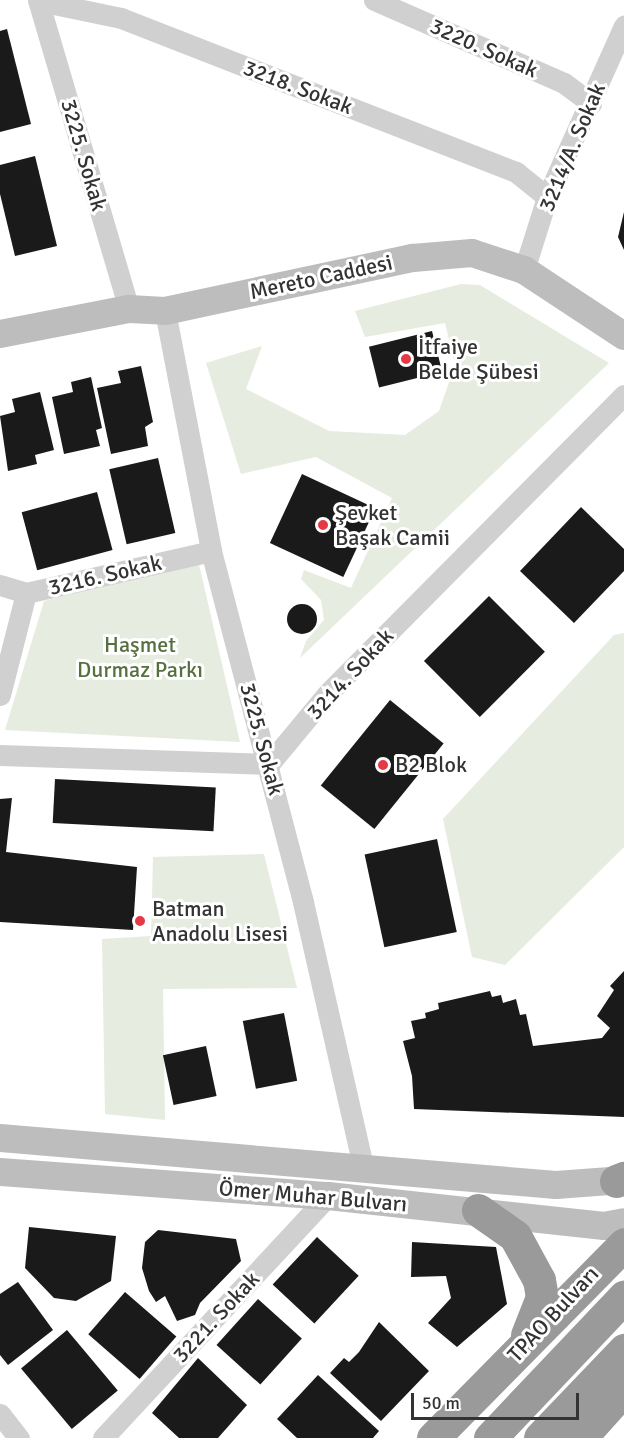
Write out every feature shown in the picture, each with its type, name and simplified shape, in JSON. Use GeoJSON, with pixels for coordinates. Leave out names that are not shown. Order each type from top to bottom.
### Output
{"type":"FeatureCollection","features":[{"type":"Feature","properties":{"kind":"highway"},"geometry":{"type":"LineString","coordinates":[[478,1210],[515,1236],[539,1280],[537,1314],[516,1354]]}},
{"type":"Feature","properties":{"kind":"highway","name":"TPAO Bulvarı"},"geometry":{"type":"LineString","coordinates":[[434,1438],[624,1244]]}},
{"type":"Feature","properties":{"kind":"highway","name":"TPAO Bulvarı"},"geometry":{"type":"LineString","coordinates":[[492,1436],[624,1297]]}},
{"type":"Feature","properties":{"kind":"highway"},"geometry":{"type":"LineString","coordinates":[[540,1438],[624,1350]]}},
{"type":"Feature","properties":{"kind":"highway"},"geometry":{"type":"LineString","coordinates":[[580,1438],[624,1389]]}},
{"type":"Feature","properties":{"kind":"main road","name":"Mereto Caddesi"},"geometry":{"type":"LineString","coordinates":[[0,334],[129,309],[165,311],[413,258],[472,253],[524,270],[624,336]]}},
{"type":"Feature","properties":{"kind":"main road","name":"Ömer Muhar Bulvarı"},"geometry":{"type":"LineString","coordinates":[[0,1138],[363,1166],[556,1185],[622,1179]]}},
{"type":"Feature","properties":{"kind":"main road","name":"Ömer Muhar Bulvarı"},"geometry":{"type":"LineString","coordinates":[[0,1172],[328,1196],[478,1210],[604,1226],[624,1222]]}},
{"type":"Feature","properties":{"kind":"street","name":"3218. Sokak"},"geometry":{"type":"LineString","coordinates":[[38,0],[121,18],[516,172],[548,196]]}},
{"type":"Feature","properties":{"kind":"street","name":"3225. Sokak"},"geometry":{"type":"LineString","coordinates":[[38,0],[129,309]]}},
{"type":"Feature","properties":{"kind":"street","name":"3220. Sokak"},"geometry":{"type":"LineString","coordinates":[[374,0],[564,83],[591,103]]}},
{"type":"Feature","properties":{"kind":"street","name":"3214/A. Sokak"},"geometry":{"type":"LineString","coordinates":[[524,270],[548,196],[624,26]]}},
{"type":"Feature","properties":{"kind":"street","name":"3225. Sokak"},"geometry":{"type":"LineString","coordinates":[[165,311],[211,551],[269,764],[363,1166]]}},
{"type":"Feature","properties":{"kind":"street","name":"3214. Sokak"},"geometry":{"type":"LineString","coordinates":[[269,764],[328,693],[624,394]]}},
{"type":"Feature","properties":{"kind":"street","name":"3216. Sokak"},"geometry":{"type":"LineString","coordinates":[[0,585],[26,593],[211,551]]}},
{"type":"Feature","properties":{"kind":"street"},"geometry":{"type":"LineString","coordinates":[[0,694],[26,593]]}},
{"type":"Feature","properties":{"kind":"street"},"geometry":{"type":"LineString","coordinates":[[0,755],[269,764]]}},
{"type":"Feature","properties":{"kind":"street","name":"3221. Sokak"},"geometry":{"type":"LineString","coordinates":[[103,1438],[328,1196]]}},
{"type":"Feature","properties":{"kind":"street"},"geometry":{"type":"LineString","coordinates":[[0,1414],[19,1438]]}},
{"type":"Feature","properties":{"kind":"green space"},"geometry":{"type":"Polygon","coordinates":[[[461,284],[480,285],[609,363],[300,658],[306,641],[324,620],[321,600],[301,579],[304,570],[351,588],[392,498],[316,457],[241,474],[206,363],[262,346],[246,389],[329,431],[405,435],[439,411],[455,365],[445,323],[365,337],[355,311],[461,284]]]}},
{"type":"Feature","properties":{"kind":"green space","name":"Haşmet Durmaz Parkı"},"geometry":{"type":"Polygon","coordinates":[[[198,560],[240,742],[5,730],[44,601],[198,560]]]}},
{"type":"Feature","properties":{"kind":"green space"},"geometry":{"type":"Polygon","coordinates":[[[624,633],[624,847],[505,965],[472,957],[443,819],[614,635],[624,633]]]}},
{"type":"Feature","properties":{"kind":"green space"},"geometry":{"type":"Polygon","coordinates":[[[264,854],[297,988],[163,989],[165,1120],[105,1114],[102,939],[151,936],[153,857],[264,854]]]}},
{"type":"Feature","properties":{"kind":"building"},"geometry":{"type":"Polygon","coordinates":[[[7,29],[31,124],[0,132],[0,31],[7,29]]]}},
{"type":"Feature","properties":{"kind":"building"},"geometry":{"type":"Polygon","coordinates":[[[35,156],[57,246],[15,256],[0,194],[0,165],[35,156]]]}},
{"type":"Feature","properties":{"kind":"building"},"geometry":{"type":"Polygon","coordinates":[[[624,212],[624,250],[618,237],[624,212]]]}},
{"type":"Feature","properties":{"kind":"building","name":"İtfaiye Belde Şübesi"},"geometry":{"type":"Polygon","coordinates":[[[432,331],[442,372],[379,387],[369,347],[432,331]]]}},
{"type":"Feature","properties":{"kind":"building"},"geometry":{"type":"Polygon","coordinates":[[[141,366],[153,422],[145,427],[148,446],[111,454],[97,388],[121,383],[118,371],[141,366]]]}},
{"type":"Feature","properties":{"kind":"building"},"geometry":{"type":"Polygon","coordinates":[[[91,377],[102,428],[96,430],[100,446],[64,454],[52,397],[73,392],[71,382],[91,377]]]}},
{"type":"Feature","properties":{"kind":"building"},"geometry":{"type":"Polygon","coordinates":[[[40,392],[54,450],[35,455],[37,464],[8,471],[0,416],[15,412],[12,399],[40,392]]]}},
{"type":"Feature","properties":{"kind":"building"},"geometry":{"type":"Polygon","coordinates":[[[158,458],[175,533],[127,544],[109,469],[158,458]]]}},
{"type":"Feature","properties":{"kind":"building","name":"Şevket Başak Camii"},"geometry":{"type":"Polygon","coordinates":[[[302,474],[375,508],[343,577],[270,543],[302,474]]]}},
{"type":"Feature","properties":{"kind":"building"},"geometry":{"type":"Polygon","coordinates":[[[97,492],[113,550],[37,570],[22,512],[97,492]]]}},
{"type":"Feature","properties":{"kind":"building"},"geometry":{"type":"Polygon","coordinates":[[[581,507],[624,549],[624,571],[574,623],[520,571],[581,507]]]}},
{"type":"Feature","properties":{"kind":"building"},"geometry":{"type":"Polygon","coordinates":[[[489,596],[545,652],[480,717],[424,661],[489,596]]]}},
{"type":"Feature","properties":{"kind":"building"},"geometry":{"type":"Polygon","coordinates":[[[302,604],[313,608],[317,619],[313,630],[302,634],[291,630],[287,619],[291,608],[302,604]]]}},
{"type":"Feature","properties":{"kind":"building","name":"B2 Blok"},"geometry":{"type":"Polygon","coordinates":[[[390,700],[444,743],[374,829],[321,785],[390,700]]]}},
{"type":"Feature","properties":{"kind":"building"},"geometry":{"type":"Polygon","coordinates":[[[55,779],[216,787],[213,831],[53,823],[55,779]]]}},
{"type":"Feature","properties":{"kind":"building"},"geometry":{"type":"Polygon","coordinates":[[[12,798],[6,852],[137,867],[133,930],[0,922],[0,799],[12,798]]]}},
{"type":"Feature","properties":{"kind":"building"},"geometry":{"type":"Polygon","coordinates":[[[437,839],[457,932],[384,947],[365,854],[437,839]]]}},
{"type":"Feature","properties":{"kind":"building"},"geometry":{"type":"Polygon","coordinates":[[[624,971],[624,1117],[414,1109],[412,1076],[403,1041],[415,1038],[411,1021],[426,1018],[425,1013],[439,1009],[438,1003],[490,991],[492,997],[501,995],[503,1003],[516,999],[520,1015],[526,1014],[533,1046],[602,1038],[610,1028],[597,1016],[614,990],[610,986],[624,971]]]}},
{"type":"Feature","properties":{"kind":"building"},"geometry":{"type":"Polygon","coordinates":[[[284,1013],[297,1081],[256,1089],[243,1021],[284,1013]]]}},
{"type":"Feature","properties":{"kind":"building"},"geometry":{"type":"Polygon","coordinates":[[[206,1046],[217,1096],[174,1105],[163,1055],[206,1046]]]}},
{"type":"Feature","properties":{"kind":"building"},"geometry":{"type":"Polygon","coordinates":[[[29,1227],[116,1236],[111,1281],[76,1301],[54,1298],[25,1268],[29,1227]]]}},
{"type":"Feature","properties":{"kind":"building"},"geometry":{"type":"Polygon","coordinates":[[[158,1230],[236,1239],[241,1261],[200,1303],[195,1315],[177,1321],[165,1296],[156,1302],[149,1291],[142,1268],[145,1242],[158,1230]]]}},
{"type":"Feature","properties":{"kind":"building"},"geometry":{"type":"Polygon","coordinates":[[[317,1237],[359,1276],[314,1323],[273,1285],[317,1237]]]}},
{"type":"Feature","properties":{"kind":"building"},"geometry":{"type":"Polygon","coordinates":[[[412,1242],[496,1247],[507,1304],[457,1347],[428,1323],[451,1298],[446,1276],[411,1277],[412,1242]]]}},
{"type":"Feature","properties":{"kind":"building"},"geometry":{"type":"Polygon","coordinates":[[[18,1282],[53,1330],[8,1365],[0,1355],[0,1294],[18,1282]]]}},
{"type":"Feature","properties":{"kind":"building"},"geometry":{"type":"Polygon","coordinates":[[[125,1292],[176,1337],[140,1379],[88,1334],[125,1292]]]}},
{"type":"Feature","properties":{"kind":"building"},"geometry":{"type":"Polygon","coordinates":[[[258,1299],[302,1338],[260,1385],[217,1345],[258,1299]]]}},
{"type":"Feature","properties":{"kind":"building"},"geometry":{"type":"Polygon","coordinates":[[[379,1322],[429,1371],[381,1421],[330,1373],[344,1358],[349,1362],[359,1352],[379,1322]]]}},
{"type":"Feature","properties":{"kind":"building"},"geometry":{"type":"Polygon","coordinates":[[[67,1330],[118,1391],[72,1429],[21,1369],[67,1330]]]}},
{"type":"Feature","properties":{"kind":"building"},"geometry":{"type":"Polygon","coordinates":[[[198,1358],[247,1405],[218,1438],[179,1438],[152,1413],[198,1358]]]}},
{"type":"Feature","properties":{"kind":"building"},"geometry":{"type":"Polygon","coordinates":[[[318,1375],[379,1431],[373,1438],[297,1438],[277,1419],[318,1375]]]}},
{"type":"Feature","properties":{"kind":"place","name":"İtfaiye Belde Şübesi"},"geometry":{"type":"Point","coordinates":[406,359]}},
{"type":"Feature","properties":{"kind":"place","name":"Şevket Başak Camii"},"geometry":{"type":"Point","coordinates":[323,525]}},
{"type":"Feature","properties":{"kind":"place","name":"B2 Blok"},"geometry":{"type":"Point","coordinates":[383,765]}},
{"type":"Feature","properties":{"kind":"place","name":"Batman Anadolu Lisesi"},"geometry":{"type":"Point","coordinates":[140,921]}}]}
